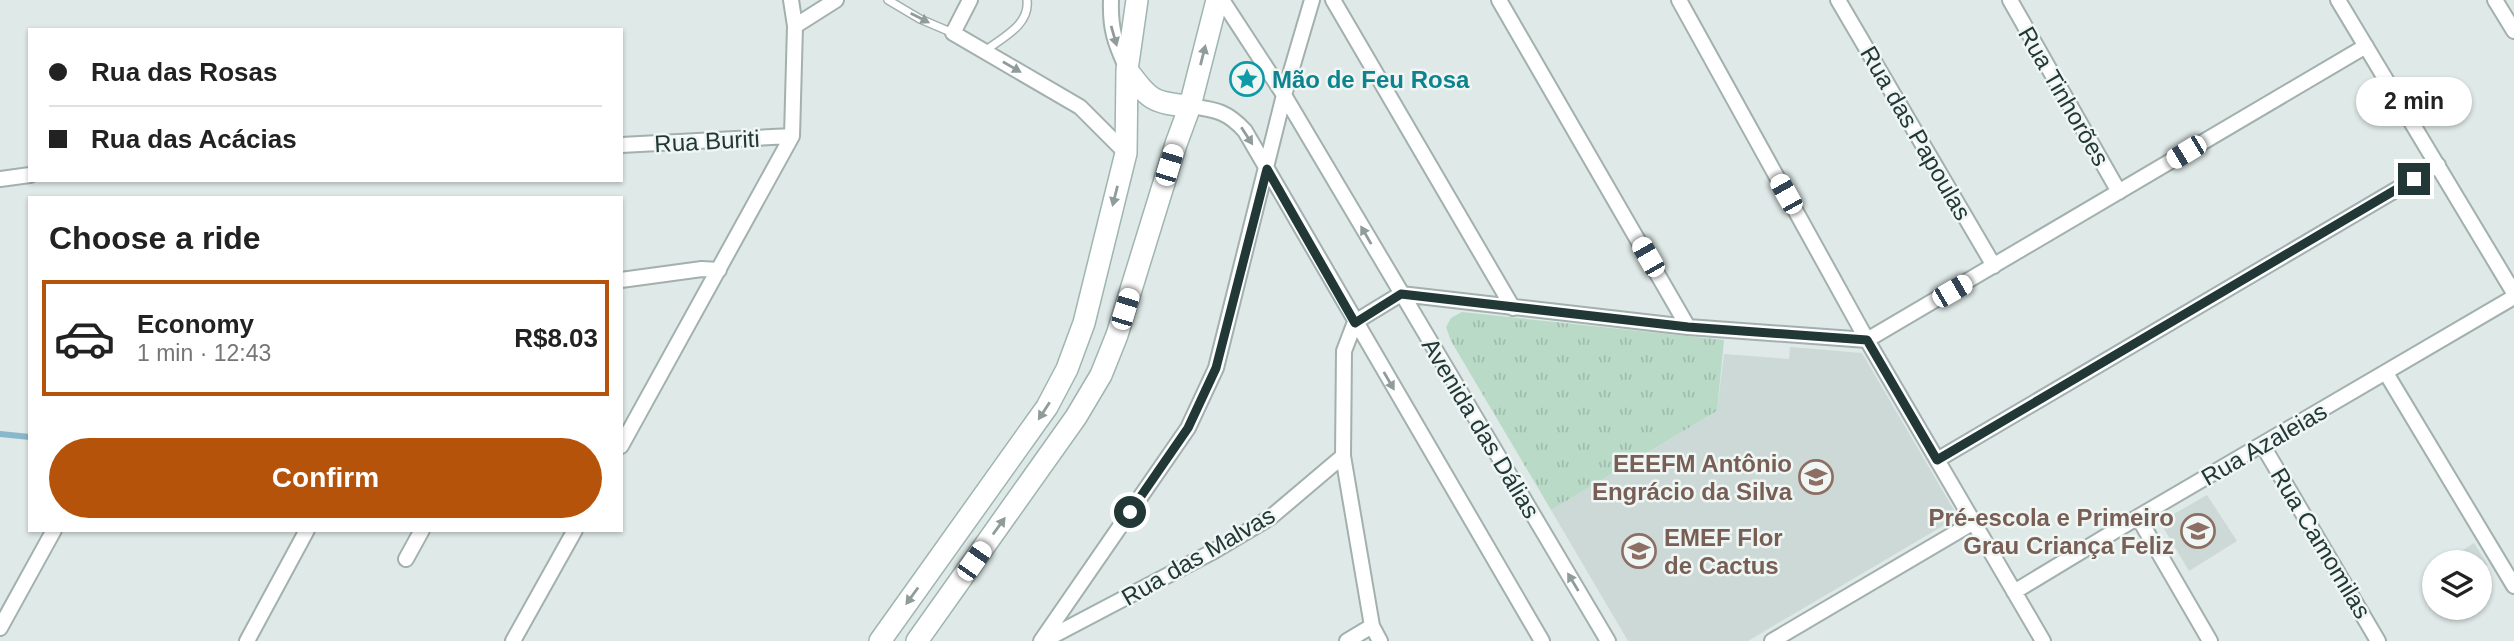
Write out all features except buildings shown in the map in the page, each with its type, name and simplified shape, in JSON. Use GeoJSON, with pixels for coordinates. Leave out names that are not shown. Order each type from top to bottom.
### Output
{"type":"FeatureCollection","features":[{"type":"Feature","properties":{"kind":"main road"},"geometry":{"type":"LineString","coordinates":[[880,641],[1047,407],[1067,369],[1084,323],[1126,153],[1127,70],[1137,0]]}},
{"type":"Feature","properties":{"kind":"main road"},"geometry":{"type":"LineString","coordinates":[[917,641],[1076,417],[1101,375],[1117,335],[1190,106],[1219,0]]}},
{"type":"Feature","properties":{"kind":"main road"},"geometry":{"type":"LineString","coordinates":[[1127,70],[1145,93],[1157,102],[1190,106]]}},
{"type":"Feature","properties":{"kind":"street"},"geometry":{"type":"LineString","coordinates":[[623,442],[792,136],[795,26],[791,0]]}},
{"type":"Feature","properties":{"kind":"street"},"geometry":{"type":"LineString","coordinates":[[970,0],[953,33],[1080,107],[1126,153]]}},
{"type":"Feature","properties":{"kind":"street"},"geometry":{"type":"LineString","coordinates":[[1111,0],[1110,22],[1113,38],[1127,70]]}},
{"type":"Feature","properties":{"kind":"street","name":"Avenida das Dálias"},"geometry":{"type":"LineString","coordinates":[[1219,0],[1284,95],[1608,641]]}},
{"type":"Feature","properties":{"kind":"street"},"geometry":{"type":"LineString","coordinates":[[1042,641],[1188,428],[1216,368],[1284,95],[1312,0]]}},
{"type":"Feature","properties":{"kind":"street"},"geometry":{"type":"LineString","coordinates":[[1333,0],[1513,308]]}},
{"type":"Feature","properties":{"kind":"street"},"geometry":{"type":"LineString","coordinates":[[1499,0],[1688,327]]}},
{"type":"Feature","properties":{"kind":"street"},"geometry":{"type":"LineString","coordinates":[[1679,0],[1867,340],[2041,640]]}},
{"type":"Feature","properties":{"kind":"street","name":"Rua das Papoulas"},"geometry":{"type":"LineString","coordinates":[[1838,0],[1994,266]]}},
{"type":"Feature","properties":{"kind":"street","name":"Rua Tinhorões"},"geometry":{"type":"LineString","coordinates":[[2010,0],[2119,192]]}},
{"type":"Feature","properties":{"kind":"street"},"geometry":{"type":"LineString","coordinates":[[2338,0],[2514,295]]}},
{"type":"Feature","properties":{"kind":"street"},"geometry":{"type":"LineString","coordinates":[[2496,0],[2514,31]]}},
{"type":"Feature","properties":{"kind":"street"},"geometry":{"type":"LineString","coordinates":[[795,26],[831,1]]}},
{"type":"Feature","properties":{"kind":"street"},"geometry":{"type":"LineString","coordinates":[[1380,641],[1372,626],[1343,456],[1344,351],[1355,323],[1401,294],[1688,327],[1867,340],[2365,46]]}},
{"type":"Feature","properties":{"kind":"street"},"geometry":{"type":"LineString","coordinates":[[1190,106],[1221,111],[1234,119],[1245,131],[1542,641]]}},
{"type":"Feature","properties":{"kind":"street","name":"Rua Buriti"},"geometry":{"type":"LineString","coordinates":[[623,145],[792,136]]}},
{"type":"Feature","properties":{"kind":"street"},"geometry":{"type":"LineString","coordinates":[[1937,460],[2438,165]]}},
{"type":"Feature","properties":{"kind":"street"},"geometry":{"type":"LineString","coordinates":[[0,179],[28,175]]}},
{"type":"Feature","properties":{"kind":"street"},"geometry":{"type":"LineString","coordinates":[[623,280],[702,268],[719,270]]}},
{"type":"Feature","properties":{"kind":"street","name":"Rua Azaleias"},"geometry":{"type":"LineString","coordinates":[[2014,592],[2514,295]]}},
{"type":"Feature","properties":{"kind":"street"},"geometry":{"type":"LineString","coordinates":[[2386,373],[2514,586]]}},
{"type":"Feature","properties":{"kind":"street","name":"Rua Camomilas"},"geometry":{"type":"LineString","coordinates":[[2263,446],[2378,641]]}},
{"type":"Feature","properties":{"kind":"street","name":"Rua das Malvas"},"geometry":{"type":"LineString","coordinates":[[1042,641],[1214,551],[1271,517],[1343,456]]}},
{"type":"Feature","properties":{"kind":"street"},"geometry":{"type":"LineString","coordinates":[[2137,517],[2210,641]]}},
{"type":"Feature","properties":{"kind":"street"},"geometry":{"type":"LineString","coordinates":[[1772,641],[1973,522]]}},
{"type":"Feature","properties":{"kind":"street"},"geometry":{"type":"LineString","coordinates":[[0,628],[53,532]]}},
{"type":"Feature","properties":{"kind":"street"},"geometry":{"type":"LineString","coordinates":[[247,641],[306,532]]}},
{"type":"Feature","properties":{"kind":"street"},"geometry":{"type":"LineString","coordinates":[[406,559],[421,532]]}},
{"type":"Feature","properties":{"kind":"street"},"geometry":{"type":"LineString","coordinates":[[513,641],[574,532]]}},
{"type":"Feature","properties":{"kind":"street"},"geometry":{"type":"LineString","coordinates":[[1347,641],[1372,626]]}},
{"type":"Feature","properties":{"kind":"lane"},"geometry":{"type":"LineString","coordinates":[[888,0],[920,19],[953,33]]}},
{"type":"Feature","properties":{"kind":"lane"},"geometry":{"type":"LineString","coordinates":[[985,51],[1025,19],[1027,0]]}},
{"type":"Feature","properties":{"kind":"shaded area","name":"EEEFM Antônio Engrácio da Silva"},"geometry":{"type":"Polygon","coordinates":[[[1790,347],[1862,353],[1958,517],[1748,641],[1628,641],[1551,510],[1717,411],[1724,354],[1789,359],[1790,347]]]}},
{"type":"Feature","properties":{"kind":"shaded area","name":"Pré-escola e Primeiro Grau Criança Feliz"},"geometry":{"type":"Polygon","coordinates":[[[2207,495],[2237,541],[2189,571],[2160,522],[2207,495]]]}},
{"type":"Feature","properties":{"kind":"shaded area"},"geometry":{"type":"Polygon","coordinates":[[[2474,543],[2478,550],[2463,550],[2474,543]]]}},
{"type":"Feature","properties":{"kind":"green space"},"geometry":{"type":"Polygon","coordinates":[[[1462,312],[1724,340],[1717,411],[1551,510],[1451,341],[1446,327],[1451,318],[1462,312]]]}},
{"type":"Feature","properties":{"kind":"waterway"},"geometry":{"type":"LineString","coordinates":[[0,434],[28,437]]}},
{"type":"Feature","properties":{"kind":"place","name":"Mão de Feu Rosa"},"geometry":{"type":"Point","coordinates":[1247,79]}},
{"type":"Feature","properties":{"kind":"place","name":"EEEFM Antônio Engrácio da Silva"},"geometry":{"type":"Point","coordinates":[1816,477]}},
{"type":"Feature","properties":{"kind":"place","name":"Pré-escola e Primeiro Grau Criança Feliz"},"geometry":{"type":"Point","coordinates":[2198,531]}},
{"type":"Feature","properties":{"kind":"place","name":"EMEF Flor de Cactus"},"geometry":{"type":"Point","coordinates":[1639,551]}},
{"type":"Feature","properties":{"kind":"route"},"geometry":{"type":"LineString","coordinates":[[1130,512],[1188,428],[1216,368],[1267,169],[1355,323],[1401,294],[1688,327],[1867,340],[1937,460],[2414,179]]}}]}
